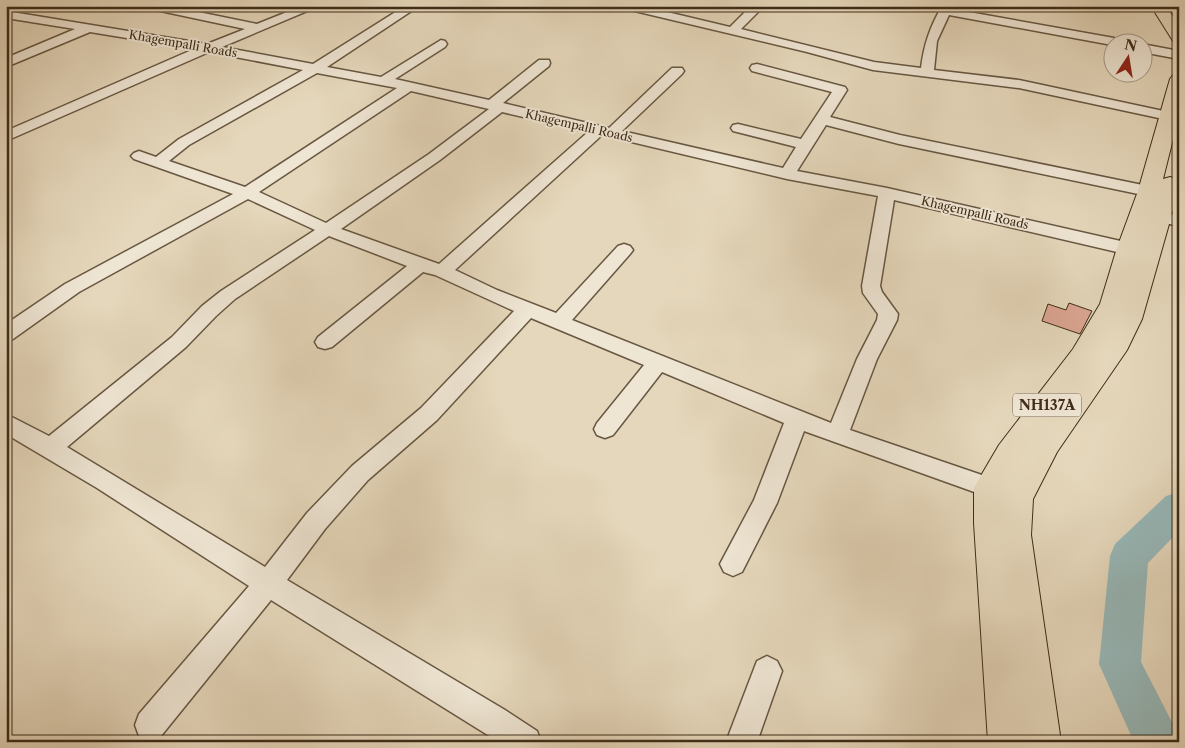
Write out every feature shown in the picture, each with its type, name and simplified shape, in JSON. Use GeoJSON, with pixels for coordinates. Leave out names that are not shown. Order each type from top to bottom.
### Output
{"type":"FeatureCollection","features":[{"type":"Feature","properties":{"kind":"highway"},"geometry":{"type":"LineString","coordinates":[[1158,6],[1179,38]]}},
{"type":"Feature","properties":{"kind":"highway"},"geometry":{"type":"LineString","coordinates":[[1170,6],[1179,18]]}},
{"type":"Feature","properties":{"kind":"highway","name":"NH137A"},"geometry":{"type":"LineString","coordinates":[[1159,207],[1168,116],[1179,79]]}},
{"type":"Feature","properties":{"kind":"highway","name":"NH137A"},"geometry":{"type":"LineString","coordinates":[[1008,742],[990,523],[1003,493],[1046,444],[1114,350],[1129,319],[1139,251],[1159,207],[1179,143]]}},
{"type":"Feature","properties":{"kind":"highway","name":"NH137A"},"geometry":{"type":"LineString","coordinates":[[1003,493],[1014,535],[1041,742]]}},
{"type":"Feature","properties":{"kind":"street"},"geometry":{"type":"LineString","coordinates":[[151,6],[259,28]]}},
{"type":"Feature","properties":{"kind":"street"},"geometry":{"type":"LineString","coordinates":[[6,138],[208,48],[314,6]]}},
{"type":"Feature","properties":{"kind":"street"},"geometry":{"type":"LineString","coordinates":[[413,6],[315,68],[184,142],[148,159],[247,192],[326,229],[420,265],[442,271],[559,322],[837,435],[1003,493]]}},
{"type":"Feature","properties":{"kind":"street"},"geometry":{"type":"LineString","coordinates":[[626,6],[873,66],[1019,84],[1168,116]]}},
{"type":"Feature","properties":{"kind":"street"},"geometry":{"type":"LineString","coordinates":[[733,31],[758,6]]}},
{"type":"Feature","properties":{"kind":"street"},"geometry":{"type":"LineString","coordinates":[[927,72],[931,41],[945,8],[1102,40]]}},
{"type":"Feature","properties":{"kind":"street","name":"Khagempalli Roads"},"geometry":{"type":"LineString","coordinates":[[6,14],[208,48],[409,86],[787,174],[887,193],[1139,251]]}},
{"type":"Feature","properties":{"kind":"street"},"geometry":{"type":"LineString","coordinates":[[6,63],[88,28]]}},
{"type":"Feature","properties":{"kind":"street"},"geometry":{"type":"LineString","coordinates":[[383,81],[440,44]]}},
{"type":"Feature","properties":{"kind":"street"},"geometry":{"type":"LineString","coordinates":[[1152,50],[1179,55]]}},
{"type":"Feature","properties":{"kind":"street"},"geometry":{"type":"LineString","coordinates":[[51,447],[179,342],[218,302],[461,138],[544,63]]}},
{"type":"Feature","properties":{"kind":"street"},"geometry":{"type":"LineString","coordinates":[[757,68],[840,90],[787,174]]}},
{"type":"Feature","properties":{"kind":"street"},"geometry":{"type":"LineString","coordinates":[[442,271],[677,71]]}},
{"type":"Feature","properties":{"kind":"street"},"geometry":{"type":"LineString","coordinates":[[6,334],[72,288],[247,192],[409,86]]}},
{"type":"Feature","properties":{"kind":"street"},"geometry":{"type":"LineString","coordinates":[[821,119],[1159,207]]}},
{"type":"Feature","properties":{"kind":"street"},"geometry":{"type":"LineString","coordinates":[[738,128],[805,145]]}},
{"type":"Feature","properties":{"kind":"street"},"geometry":{"type":"LineString","coordinates":[[837,435],[867,359],[887,320],[888,314],[873,293],[871,286],[887,193]]}},
{"type":"Feature","properties":{"kind":"street"},"geometry":{"type":"LineString","coordinates":[[559,322],[624,250]]}},
{"type":"Feature","properties":{"kind":"street"},"geometry":{"type":"LineString","coordinates":[[325,342],[420,265]]}},
{"type":"Feature","properties":{"kind":"street"},"geometry":{"type":"LineString","coordinates":[[150,725],[268,583],[316,521],[360,473],[429,414],[528,309]]}},
{"type":"Feature","properties":{"kind":"street"},"geometry":{"type":"LineString","coordinates":[[605,429],[658,362]]}},
{"type":"Feature","properties":{"kind":"street"},"geometry":{"type":"LineString","coordinates":[[732,564],[765,503],[797,419]]}},
{"type":"Feature","properties":{"kind":"street"},"geometry":{"type":"LineString","coordinates":[[6,423],[51,447],[268,583],[469,703],[526,742]]}},
{"type":"Feature","properties":{"kind":"street"},"geometry":{"type":"LineString","coordinates":[[741,742],[767,670]]}},
{"type":"Feature","properties":{"kind":"building"},"geometry":{"type":"Polygon","coordinates":[[[1069,303],[1092,311],[1080,334],[1042,321],[1048,304],[1066,310],[1069,303]]]}},
{"type":"Feature","properties":{"kind":"waterway"},"geometry":{"type":"LineString","coordinates":[[1158,742],[1120,664],[1129,556],[1179,507]]}}]}
